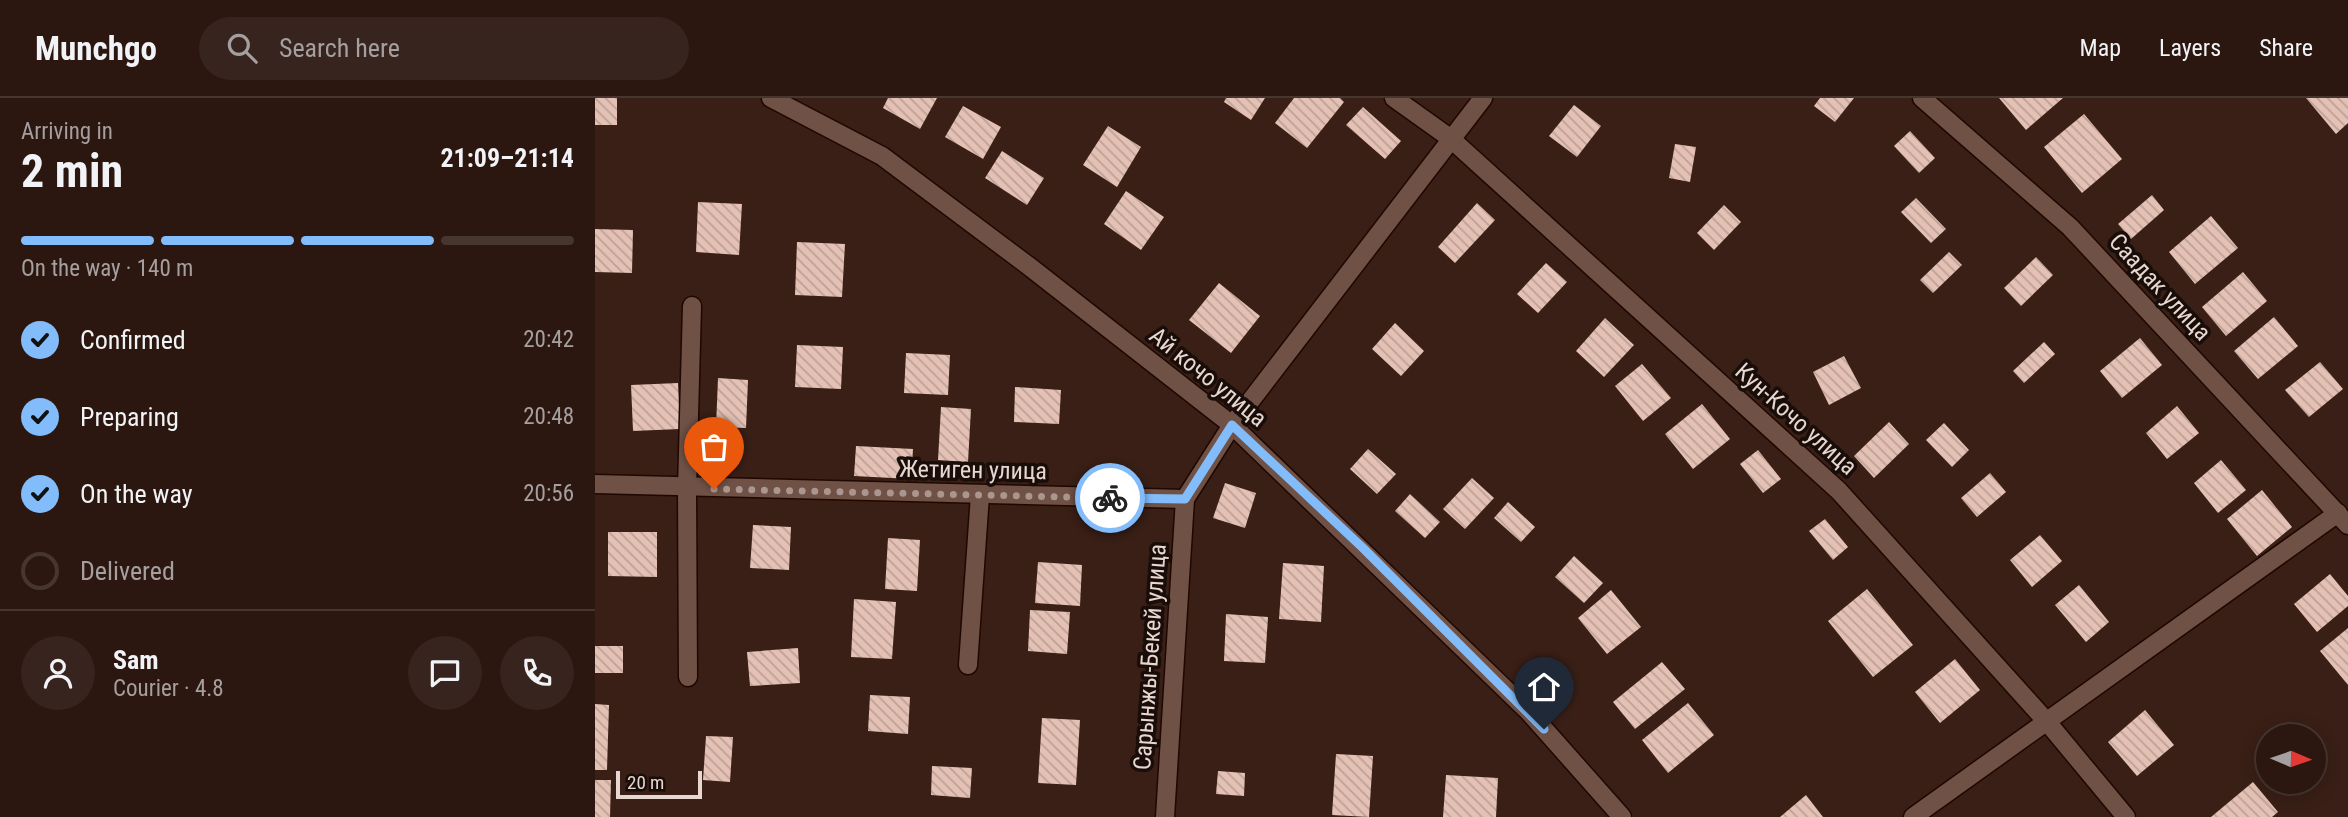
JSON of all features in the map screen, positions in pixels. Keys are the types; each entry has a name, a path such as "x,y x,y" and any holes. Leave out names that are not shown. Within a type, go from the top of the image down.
{"street":[{"name":"Ай кочо улица","path":"771,98 882,156 1030,267 1232,425 1529,712 1622,817"},
{"name":"Кун-Кочо улица","path":"1394,98 1450,138 1839,491 2048,723 2126,817"},
{"path":"1185,499 1232,425 1483,98"},
{"name":"Саадак улица","path":"1922,98 2070,227 2343,519"},
{"path":"688,677 687,489 692,306"},
{"name":"Жетиген улица","path":"595,484 687,489 1185,499"},
{"path":"968,665 980,495"},
{"name":"Сарынжы-Бекей улица","path":"1165,817 1185,499"},
{"path":"1913,817 2343,519"}],"building":[{"path":"595,98 617,98 617,125 595,125"},
{"path":"888,98 937,98 920,129 883,108"},
{"path":"1226,98 1265,98 1251,120 1224,102"},
{"path":"1294,98 1340,98 1344,102 1307,148 1275,123"},
{"path":"1820,98 1854,98 1835,122 1814,106"},
{"path":"1999,98 2063,98 2026,130"},
{"path":"2306,98 2348,98 2348,123 2336,134"},
{"path":"1574,105 1601,126 1577,157 1549,136"},
{"path":"963,106 1001,127 983,159 945,137"},
{"path":"1363,107 1401,141 1385,159 1346,125"},
{"path":"2084,114 2122,159 2082,193 2044,147"},
{"path":"1108,126 1141,147 1117,187 1083,165"},
{"path":"1910,131 1935,158 1919,173 1894,146"},
{"path":"1675,144 1696,147 1690,182 1669,178"},
{"path":"1002,151 1044,178 1027,205 985,178"},
{"path":"1126,191 1164,217 1141,250 1104,224"},
{"path":"2152,195 2164,210 2131,239 2118,224"},
{"path":"1916,198 1946,229 1931,243 1901,212"},
{"path":"698,202 742,204 739,255 696,252"},
{"path":"1477,203 1495,220 1455,263 1438,247"},
{"path":"1724,205 1741,222 1714,250 1697,233"},
{"path":"2211,216 2238,248 2195,284 2169,252"},
{"path":"595,229 633,230 632,273 595,272"},
{"path":"797,242 845,244 842,297 795,295"},
{"path":"1949,252 1962,265 1933,293 1920,280"},
{"path":"2036,257 2053,275 2021,306 2004,288"},
{"path":"1546,263 1567,282 1538,313 1517,294"},
{"path":"2243,272 2267,301 2226,336 2202,307"},
{"path":"1219,283 1260,316 1231,353 1189,320"},
{"path":"2274,317 2298,346 2258,379 2234,351"},
{"path":"1605,318 1634,345 1604,377 1576,351"},
{"path":"1395,323 1424,351 1401,376 1372,349"},
{"path":"2140,338 2162,365 2122,398 2100,371"},
{"path":"2044,342 2055,354 2024,383 2013,371"},
{"path":"797,345 843,347 841,389 795,387"},
{"path":"906,353 950,355 948,395 904,393"},
{"path":"1844,356 1861,388 1829,405 1813,372"},
{"path":"2320,362 2343,389 2309,417 2285,390"},
{"path":"1642,364 1671,398 1643,421 1615,386"},
{"path":"718,378 748,380 746,428 716,427"},
{"path":"678,383 680,429 633,431 631,385"},
{"path":"1015,387 1061,390 1059,424 1014,422"},
{"path":"1702,404 1730,439 1693,469 1665,434"},
{"path":"2177,406 2199,433 2167,459 2146,433"},
{"path":"941,407 971,409 968,462 938,460"},
{"path":"1889,422 1909,444 1874,478 1854,456"},
{"path":"1944,423 1969,450 1952,467 1926,440"},
{"path":"856,446 913,449 911,479 854,476"},
{"path":"1368,449 1396,474 1377,494 1350,469"},
{"path":"1758,450 1781,479 1763,493 1740,464"},
{"path":"2221,460 2246,490 2218,513 2194,483"},
{"path":"1990,473 2006,492 1977,517 1961,498"},
{"path":"1472,478 1494,498 1465,529 1443,509"},
{"path":"1225,483 1256,493 1245,528 1213,518"},
{"path":"2262,490 2292,527 2257,556 2227,519"},
{"path":"1410,494 1440,522 1425,538 1395,511"},
{"path":"1508,502 1535,527 1521,542 1494,518"},
{"path":"1825,519 1848,547 1833,560 1809,531"},
{"path":"753,525 791,527 789,570 750,568"},
{"path":"608,532 657,532 657,577 608,576"},
{"path":"2040,535 2062,561 2032,587 2010,560"},
{"path":"888,538 920,540 917,591 885,589"},
{"path":"1574,556 1603,583 1584,603 1555,577"},
{"path":"1038,562 1082,565 1080,606 1035,603"},
{"path":"1283,563 1324,566 1321,622 1279,619"},
{"path":"2330,574 2348,596 2348,606 2317,632 2294,604"},
{"path":"2079,585 2109,622 2086,642 2055,605"},
{"path":"1867,589 1913,645 1873,677 1828,621"},
{"path":"1611,590 1641,627 1607,654 1578,618"},
{"path":"854,599 896,602 892,659 851,657"},
{"path":"1030,610 1070,612 1067,654 1028,651"},
{"path":"1226,614 1268,617 1265,663 1224,661"},
{"path":"2348,628 2348,685 2320,651"},
{"path":"595,646 623,646 623,673 595,673"},
{"path":"798,648 800,683 750,686 747,652"},
{"path":"1955,659 1980,690 1940,723 1915,692"},
{"path":"1662,662 1685,689 1635,729 1613,702"},
{"path":"870,695 910,697 908,734 868,731"},
{"path":"1688,703 1714,735 1668,773 1642,740"},
{"path":"595,704 609,705 607,770 595,770"},
{"path":"2145,710 2174,745 2137,776 2108,742"},
{"path":"1042,718 1080,720 1076,785 1038,783"},
{"path":"706,736 733,737 730,782 703,780"},
{"path":"1336,754 1373,756 1369,817 1332,815"},
{"path":"932,766 972,768 970,798 931,795"},
{"path":"1218,771 1245,773 1244,796 1216,794"},
{"path":"1446,775 1498,778 1496,817 1443,817"},
{"path":"595,780 611,780 610,817 595,817"},
{"path":"2253,782 2256,794 2263,794 2278,812 2272,817 2211,817"},
{"path":"1806,795 1823,817 1780,817"}],"way so far":[{"path":"714,489 1110,498"}],"route":[{"path":"1110,498 1185,499 1232,425 1363,548 1544,729"}]}
